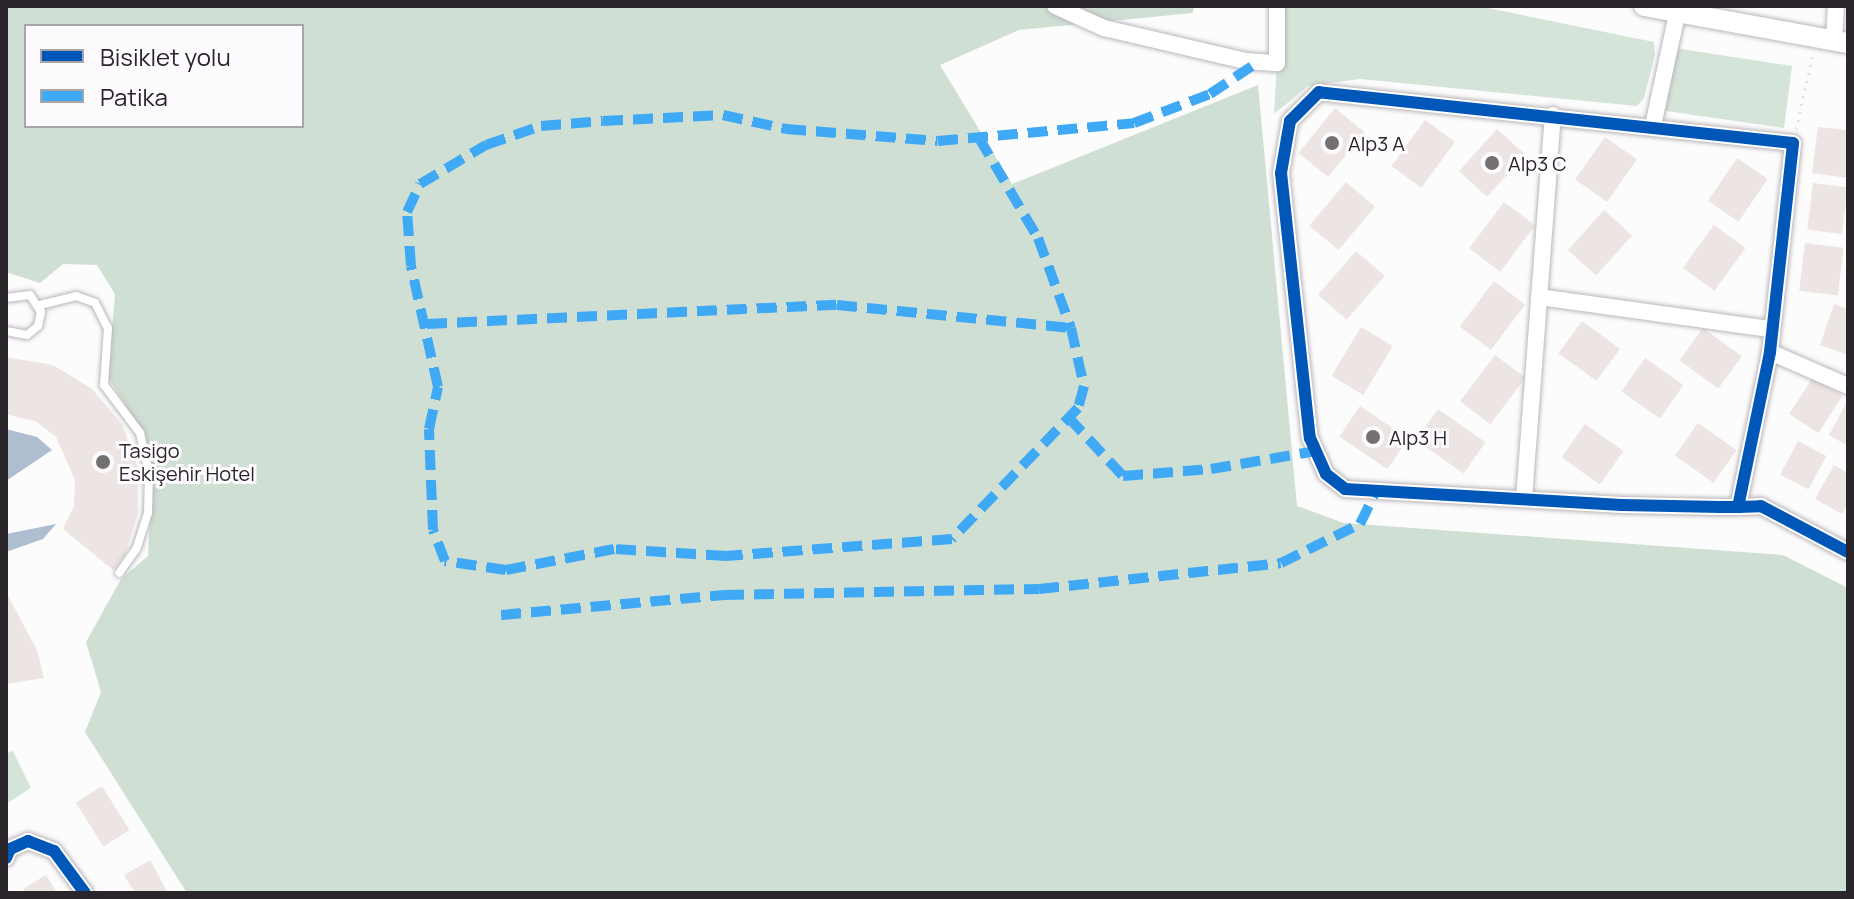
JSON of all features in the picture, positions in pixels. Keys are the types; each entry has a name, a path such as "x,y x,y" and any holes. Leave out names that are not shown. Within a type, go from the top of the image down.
{"street":[{"path":"1055,6 1104,28 1246,61 1277,63 1277,6"},
{"path":"1644,6 1833,42 1836,6"},
{"path":"1653,126 1677,14"},
{"path":"1738,507 1770,352 1793,143 1319,92 1290,121 1281,173 1310,438 1326,474 1345,489 1524,499 1738,507 1761,506 1848,552"},
{"path":"1524,499 1553,115"},
{"path":"1539,297 1771,329"},
{"path":"1770,352 1848,386"},
{"path":"6,858 10,849 28,841 54,851 85,893"}],"lane":[{"path":"6,298 23,293 40,305 76,296 95,303 108,328 104,385 140,433 149,473 148,513 136,549 119,573"},
{"path":"6,331 20,336 33,331 41,320 40,305"}],"path":[{"path":"1793,143 1833,42"},
{"path":"1277,63 1281,96 1290,105"}],"shaded area":[{"path":"1280,6 1478,6 1654,42 1655,55 1644,98 1637,106 1360,79 1308,86 1274,114"},
{"path":"1675,48 1792,66 1784,128 1666,111 1662,105"},
{"path":"13,751 31,788 6,804 6,753"}],"green space":[{"path":"6,6 1194,6 1193,13 1019,30 940,65 1012,184 1258,85 1297,506 1344,523 1783,555 1848,588 1848,893 187,893 85,732 101,692 86,642 121,579 148,556 152,474 141,430 108,377 115,294 97,265 63,264 40,283 6,272"}],"water":[{"path":"6,429 37,437 52,450 6,481"},
{"path":"56,524 43,539 6,552 6,534"}],"building":[{"name":"Alp3 A","path":"1335,108 1365,132 1328,177 1298,153"},
{"path":"1425,120 1455,142 1421,188 1391,166"},
{"path":"1818,127 1848,130 1848,178 1812,173"},
{"name":"Alp3 C","path":"1497,129 1525,154 1487,197 1459,171"},
{"path":"1605,137 1637,159 1607,202 1575,180"},
{"path":"1737,158 1768,179 1739,222 1708,201"},
{"path":"1346,182 1375,206 1338,250 1309,226"},
{"path":"1813,183 1848,187 1842,234 1807,230"},
{"path":"1504,202 1535,225 1500,272 1469,248"},
{"path":"1604,210 1632,235 1596,276 1568,250"},
{"path":"1714,225 1746,248 1714,291 1683,268"},
{"path":"1805,243 1844,248 1838,295 1799,291"},
{"path":"1356,251 1385,276 1347,320 1318,295"},
{"path":"1494,281 1525,304 1491,350 1460,327"},
{"path":"1834,304 1848,309 1848,355 1820,345"},
{"path":"1582,321 1620,349 1597,381 1558,353"},
{"path":"1361,327 1393,346 1363,395 1332,376"},
{"path":"1703,328 1742,356 1718,389 1679,360"},
{"path":"1495,355 1525,378 1490,424 1460,401"},
{"name":"Tasigo Eskişehir Hotel","path":"6,357 53,365 92,389 122,424 138,468 138,514 125,555 113,570 63,529 74,506 75,480 56,437 37,422 6,414"},
{"path":"1645,358 1684,385 1660,419 1621,392"},
{"path":"1813,377 1842,396 1818,433 1789,414"},
{"path":"1848,400 1848,446 1829,435"},
{"name":"Alp3 H","path":"1360,406 1408,438 1387,469 1339,437"},
{"path":"1438,409 1486,442 1464,473 1416,440"},
{"path":"1698,423 1737,450 1714,483 1675,456"},
{"path":"1585,424 1624,451 1600,485 1561,458"},
{"path":"1798,441 1826,456 1808,490 1780,475"},
{"path":"1834,465 1848,473 1848,503 1842,514 1815,499"},
{"path":"6,592 37,650 44,678 6,684"},
{"path":"102,786 130,830 103,847 76,802"},
{"path":"150,860 168,893 135,893 124,875"},
{"path":"46,875 57,893 25,893 23,889"}],"marked path":[{"path":"979,138 1038,238 1071,328 1084,386 1078,408 952,539 726,556 614,549 506,570 445,561 433,530 429,429 438,387 411,266 407,212 420,184 486,145 541,126 723,115 786,129 938,141 1134,123 1210,94 1258,62"},
{"path":"427,324 837,305 1071,328"},
{"path":"1068,417 1123,476 1211,469 1316,451"},
{"path":"501,615 724,595 1039,589 1281,563 1360,524 1376,491"}],"cycle path":[{"path":"1738,507 1770,352 1793,143 1319,92 1290,121 1281,173 1310,438 1326,474 1345,489 1622,505 1720,507 1738,507 1761,506 1848,552"},
{"path":"6,858 10,849 28,841 54,851 85,893"}],"place":[{"name":"Alp3 A","path":"1332,143"},
{"name":"Alp3 C","path":"1492,163"},
{"name":"Alp3 H","path":"1373,437"},
{"name":"Tasigo Eskişehir Hotel","path":"103,462"}]}
